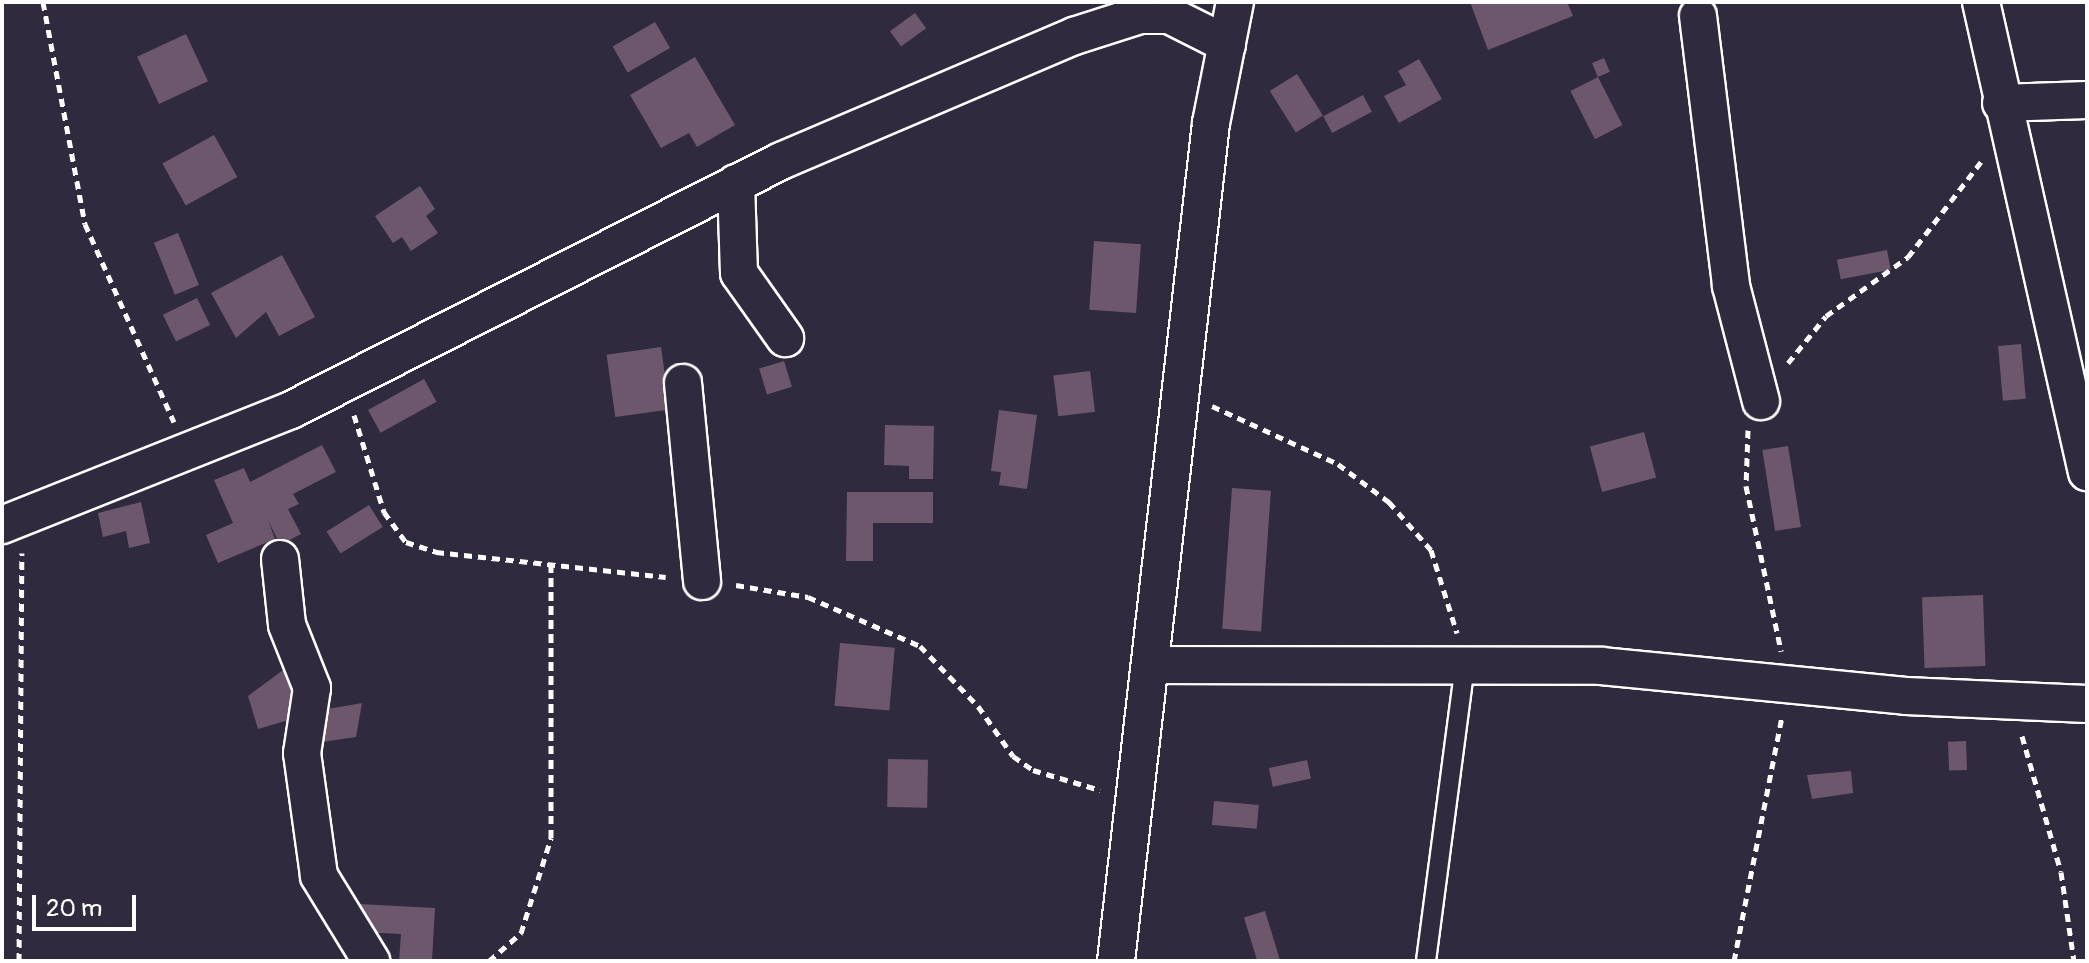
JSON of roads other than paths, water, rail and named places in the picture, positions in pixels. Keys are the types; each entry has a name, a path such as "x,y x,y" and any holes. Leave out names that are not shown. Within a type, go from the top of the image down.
{"street":[{"path":"1116,961 1180,395 1235,2"},
{"path":"1981,2 2005,117 2082,416 2087,472"},
{"path":"11,520 304,404 736,183 1140,15 1169,15 1227,44"},
{"path":"1698,16 1731,286 1761,401"},
{"path":"2005,117 2087,100"},
{"path":"736,183 739,273 785,338"},
{"path":"683,383 702,581"},
{"path":"280,559 287,625 312,688 302,753 319,876 371,961"},
{"path":"1150,665 1601,666 1787,684 2087,704"}],"lane":[{"path":"1426,961 1465,665"}]}
